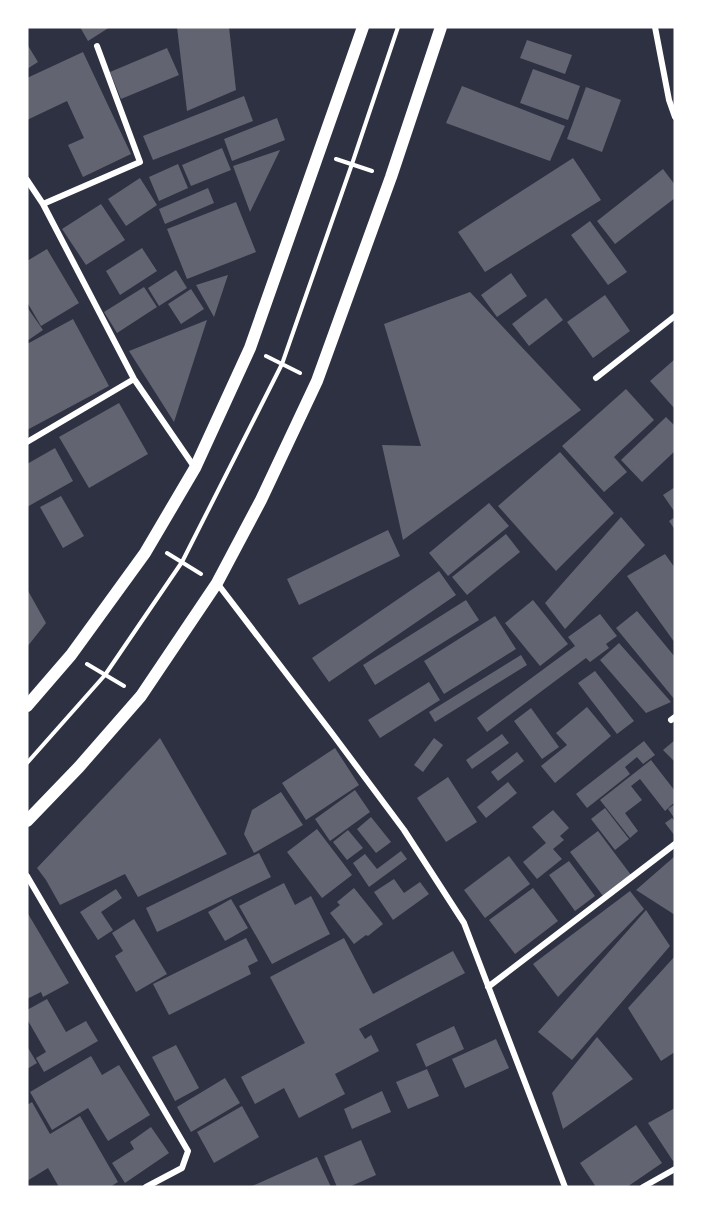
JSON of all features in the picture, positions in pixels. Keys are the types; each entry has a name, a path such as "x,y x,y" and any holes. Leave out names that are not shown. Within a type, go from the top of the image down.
{"main road":[{"path":"27,705 70,655 145,553 195,468 250,348 363,27"},
{"path":"27,821 79,767 141,696 217,583 261,500 316,381 391,177 441,27"}],"street":[{"path":"656,27 669,100 675,117"},
{"path":"43,204 140,162 96,46"},
{"path":"27,180 43,204 134,379 195,468"},
{"path":"596,378 675,316"},
{"path":"27,442 134,379"},
{"path":"217,583 404,830 464,923 566,1187"},
{"path":"488,987 675,844"},
{"path":"27,876 188,1151 182,1168 146,1187"},
{"path":"643,1187 675,1168"}],"path":[{"path":"319,153 391,177"},
{"path":"250,348 316,381"},
{"path":"151,543 217,583"},
{"path":"70,655 141,696"}],"building":[{"path":"80,27 110,27 88,41"},
{"path":"177,27 229,27 236,90 187,111"},
{"path":"527,40 572,55 565,74 520,58"},
{"path":"27,44 38,62 27,69"},
{"path":"167,48 179,75 121,99 110,72"},
{"path":"83,52 131,154 83,177 68,145 84,138 67,101 27,120 27,78"},
{"path":"533,69 580,86 568,120 520,103"},
{"path":"462,86 565,126 550,161 446,123"},
{"path":"586,87 621,100 602,152 567,139"},
{"path":"244,96 253,121 153,160 143,136"},
{"path":"277,118 285,140 232,161 224,139"},
{"path":"222,148 231,170 191,186 182,165"},
{"path":"280,150 250,212 233,166"},
{"path":"573,158 601,200 485,272 458,232"},
{"path":"178,164 188,188 159,201 149,177"},
{"path":"663,169 675,185 675,198 615,244 597,221"},
{"path":"140,178 157,205 126,226 108,199"},
{"path":"208,188 214,203 165,224 159,209"},
{"path":"236,202 256,252 187,279 167,229"},
{"path":"101,204 125,240 86,265 62,229"},
{"path":"590,221 627,272 608,285 571,235"},
{"path":"142,248 157,271 120,295 106,271"},
{"path":"47,249 79,303 41,326 27,302 27,261"},
{"path":"176,270 187,288 159,306 148,288"},
{"path":"511,273 527,296 497,317 481,295"},
{"path":"228,275 214,317 196,285"},
{"path":"144,287 157,307 117,333 104,312"},
{"path":"191,289 204,309 181,324 168,304"},
{"path":"470,292 581,410 403,540 382,445 421,446 384,324"},
{"path":"605,295 630,331 593,358 567,322"},
{"path":"546,298 563,320 529,346 512,324"},
{"path":"27,307 43,330 27,341"},
{"path":"73,319 109,386 27,430 27,344"},
{"path":"207,320 174,422 129,351"},
{"path":"675,359 675,409 650,381"},
{"path":"626,389 654,420 614,457 627,472 604,492 562,446"},
{"path":"119,403 148,454 89,488 59,437"},
{"path":"666,417 675,426 675,451 642,482 621,460"},
{"path":"55,448 73,481 27,507 27,464"},
{"path":"560,452 614,513 556,571 498,506"},
{"path":"675,487 675,510 674,511 663,495"},
{"path":"61,496 84,536 63,548 40,507"},
{"path":"489,503 509,526 448,576 429,553"},
{"path":"621,517 645,545 565,629 545,603"},
{"path":"675,517 675,530 669,521"},
{"path":"388,530 400,556 299,605 287,579"},
{"path":"506,534 520,552 467,595 452,577"},
{"path":"665,554 675,568 675,643 627,576"},
{"path":"439,571 456,595 329,682 312,658"},
{"path":"27,589 46,623 27,647"},
{"path":"466,600 479,620 375,685 363,665"},
{"path":"533,600 568,644 540,666 505,623"},
{"path":"637,611 675,657 675,700 616,628"},
{"path":"600,614 617,636 606,644 609,648 590,662 586,658 487,732 477,718 575,646 568,637"},
{"path":"495,616 516,649 444,694 424,661"},
{"path":"619,643 671,702 646,713 600,660"},
{"path":"521,655 527,665 435,722 429,712"},
{"path":"595,671 634,721 617,734 578,683"},
{"path":"429,682 440,700 380,738 368,720"},
{"path":"587,707 611,736 555,783 541,766 567,745 556,733"},
{"path":"531,708 559,747 542,759 514,721"},
{"path":"502,734 509,743 472,769 466,760"},
{"path":"160,738 227,854 138,897 125,874 60,905 37,868"},
{"path":"434,738 443,745 423,772 414,765"},
{"path":"675,740 675,762 663,750"},
{"path":"644,741 655,755 643,764 637,757 625,767 630,774 587,808 576,794"},
{"path":"335,748 359,785 306,820 282,783"},
{"path":"517,752 524,761 498,781 491,772"},
{"path":"651,760 675,791 675,802 665,811 640,779 631,786 642,800 625,813 638,831 630,838 600,800"},
{"path":"448,777 477,822 446,842 417,798"},
{"path":"508,782 517,793 486,818 477,807"},
{"path":"355,790 370,812 330,841 315,819"},
{"path":"281,792 303,825 254,853 244,834 252,810"},
{"path":"675,804 675,819 668,809"},
{"path":"605,808 629,839 615,850 591,819"},
{"path":"553,810 569,828 560,836 564,840 553,849 562,859 537,879 523,862 546,843 532,827"},
{"path":"371,817 391,842 376,853 357,829"},
{"path":"672,818 675,821 675,836 665,823"},
{"path":"317,829 352,875 322,898 287,852"},
{"path":"348,830 363,848 347,860 333,842"},
{"path":"598,831 631,875 603,896 570,852"},
{"path":"401,851 407,859 369,887 353,863 365,854 377,869"},
{"path":"259,853 271,877 157,932 146,908"},
{"path":"509,856 530,884 485,918 464,890"},
{"path":"675,856 675,915 636,890"},
{"path":"569,861 595,896 575,911 549,875"},
{"path":"394,879 404,893 420,882 429,894 393,920 374,892"},
{"path":"284,883 295,905 311,896 330,934 272,964 239,906"},
{"path":"354,888 383,924 354,944 330,913 340,905 337,902"},
{"path":"533,888 558,921 515,954 489,920"},
{"path":"116,889 122,898 101,912 113,930 98,940 80,912"},
{"path":"630,891 644,909 558,997 533,964"},
{"path":"231,899 248,928 225,941 208,912"},
{"path":"646,910 670,946 572,1060 538,1032"},
{"path":"27,912 69,983 43,997 41,992 27,999"},
{"path":"134,919 167,974 136,992 115,956 123,951 112,933"},
{"path":"246,938 258,961 248,966 251,974 169,1015 153,984"},
{"path":"344,938 373,994 453,951 465,973 359,1029 365,1039 371,1035 379,1051 335,1074 345,1094 299,1118 284,1088 255,1104 241,1077 305,1043 270,977"},
{"path":"675,956 675,1052 661,1061 628,1008"},
{"path":"47,999 66,1032 86,1021 98,1041 44,1072 36,1058 46,1052 27,1019 27,1010"},
{"path":"454,1026 464,1049 426,1067 416,1044"},
{"path":"597,1037 633,1079 563,1129 552,1093"},
{"path":"496,1039 509,1068 465,1088 452,1059"},
{"path":"176,1045 199,1088 175,1101 152,1057"},
{"path":"27,1046 37,1063 27,1069"},
{"path":"91,1056 102,1075 119,1065 150,1115 108,1141 88,1108 52,1130 30,1092"},
{"path":"427,1069 439,1096 408,1109 396,1082"},
{"path":"225,1078 240,1103 191,1132 177,1107"},
{"path":"382,1091 391,1112 352,1129 344,1109"},
{"path":"32,1102 50,1134 80,1116 118,1182 110,1187 59,1187 48,1168 27,1181 27,1105"},
{"path":"242,1106 259,1137 214,1163 197,1132"},
{"path":"675,1108 675,1160 673,1161 648,1123"},
{"path":"636,1125 662,1163 627,1187 596,1187 580,1163"},
{"path":"151,1127 169,1153 125,1183 112,1163 134,1149 130,1142"},
{"path":"361,1140 376,1175 349,1187 337,1187 324,1156"},
{"path":"317,1157 331,1187 250,1187"}]}
